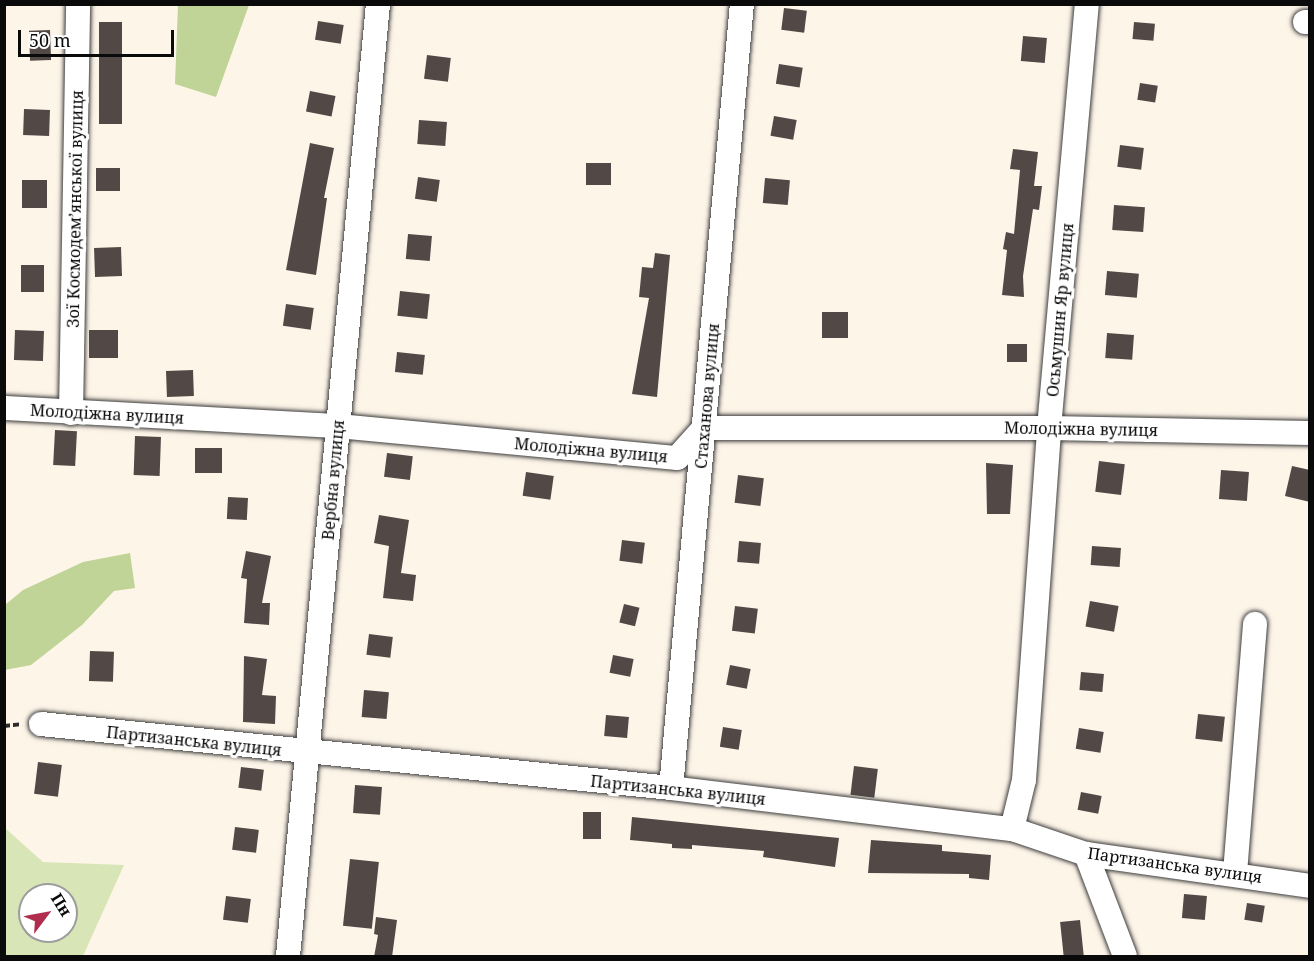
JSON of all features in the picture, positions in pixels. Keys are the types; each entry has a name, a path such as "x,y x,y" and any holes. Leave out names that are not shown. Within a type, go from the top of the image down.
{"street":[{"name":"Зої Космодем’янської вулиця","path":"71,413 78,4"},
{"name":"Вербна вулиця","path":"288,957 378,4"},
{"name":"Стаханова вулиця","path":"671,788 742,4"},
{"name":"Осьмушин Яр вулиця","path":"1012,829 1024,780 1049,428 1087,4"},
{"name":"Молодіжна вулиця","path":"4,408 338,426 677,459 704,428 1049,428 1310,433"},
{"path":"1235,873 1255,624"},
{"name":"Партизанська вулиця","path":"40,724 307,753 671,788 1012,829 1086,854 1235,873 1310,886"},
{"path":"1086,854 1125,957"}],"green space":[{"path":"178,5 249,5 216,97 175,84"},
{"path":"130,553 135,588 114,591 82,625 31,665 5,670 5,605 23,590 83,562"},
{"path":"5,828 43,862 124,865 83,956 5,956"}],"building":[{"path":"784,8 807,11 804,33 781,30"},
{"path":"318,21 344,25 341,44 315,40"},
{"path":"99,22 122,22 122,124 99,124"},
{"path":"1134,22 1155,24 1153,41 1133,39"},
{"path":"50,30 51,60 30,61 29,31"},
{"path":"1023,36 1047,38 1045,63 1021,61"},
{"path":"427,55 451,58 448,82 424,79"},
{"path":"779,64 803,68 800,88 776,84"},
{"path":"1140,83 1158,86 1155,103 1137,100"},
{"path":"310,91 336,96 332,117 306,112"},
{"path":"24,109 50,110 49,136 23,135"},
{"path":"774,116 797,120 793,140 771,136"},
{"path":"419,120 447,122 445,146 417,144"},
{"path":"310,143 334,148 324,198 327,198 316,275 286,270"},
{"path":"1120,145 1144,148 1141,170 1117,167"},
{"path":"1013,149 1038,152 1034,186 1042,186 1039,210 1033,209 1023,276 1024,297 1002,295 1007,250 1003,249 1006,232 1014,234 1020,170 1010,169"},
{"path":"586,163 611,163 611,185 586,185"},
{"path":"96,168 120,168 120,191 96,191"},
{"path":"418,177 440,180 437,202 415,199"},
{"path":"765,178 790,180 788,205 763,203"},
{"path":"22,180 47,180 47,208 22,208"},
{"path":"1114,205 1145,207 1143,232 1112,230"},
{"path":"408,234 432,236 430,261 406,259"},
{"path":"121,247 122,276 95,277 94,248"},
{"path":"655,253 670,255 657,397 632,394 649,298 639,297 642,267 653,268"},
{"path":"21,265 44,265 44,292 21,292"},
{"path":"1107,271 1139,274 1137,298 1105,295"},
{"path":"400,291 430,294 427,319 397,316"},
{"path":"286,304 314,308 311,330 283,326"},
{"path":"822,312 848,312 848,338 822,338"},
{"path":"15,330 44,331 43,361 14,360"},
{"path":"89,330 118,330 118,358 89,358"},
{"path":"1107,333 1134,335 1132,360 1105,358"},
{"path":"1007,344 1027,344 1027,362 1007,362"},
{"path":"397,352 425,355 423,375 395,372"},
{"path":"193,370 194,396 167,397 166,371"},
{"path":"55,430 77,431 75,466 53,465"},
{"path":"135,436 161,437 160,476 134,475"},
{"path":"195,448 222,448 222,473 195,473"},
{"path":"387,453 413,456 410,480 384,477"},
{"path":"1099,461 1125,464 1121,495 1095,492"},
{"path":"986,463 1013,465 1010,514 987,514"},
{"path":"1292,466 1310,470 1310,502 1285,496"},
{"path":"1221,470 1249,472 1247,501 1219,499"},
{"path":"526,472 554,476 550,500 523,496"},
{"path":"738,475 764,478 760,506 735,503"},
{"path":"228,497 248,498 247,520 227,519"},
{"path":"379,515 409,520 401,573 416,575 413,601 383,598 389,546 374,543"},
{"path":"622,540 645,543 642,564 619,561"},
{"path":"739,541 761,543 759,564 737,562"},
{"path":"1092,546 1121,548 1120,567 1091,565"},
{"path":"246,551 271,556 262,603 270,603 269,625 244,623 247,579 241,578"},
{"path":"1090,601 1119,606 1114,632 1085,627"},
{"path":"624,604 640,608 635,626 619,622"},
{"path":"735,606 758,609 755,634 732,631"},
{"path":"369,634 393,637 390,658 366,655"},
{"path":"90,651 114,652 113,682 89,681"},
{"path":"613,655 634,659 630,677 610,673"},
{"path":"244,656 267,659 262,695 276,696 275,724 243,722"},
{"path":"730,665 751,669 747,689 726,685"},
{"path":"1081,672 1104,674 1102,692 1079,690"},
{"path":"364,690 389,692 387,719 362,717"},
{"path":"1198,714 1225,717 1222,742 1195,739"},
{"path":"606,715 629,717 627,738 604,736"},
{"path":"723,727 742,730 739,750 720,747"},
{"path":"1079,728 1104,732 1100,753 1076,749"},
{"path":"38,762 62,765 58,797 34,794"},
{"path":"854,766 878,769 874,798 850,795"},
{"path":"241,767 264,770 261,791 238,788"},
{"path":"355,785 382,787 380,815 353,813"},
{"path":"1081,792 1102,796 1098,814 1078,810"},
{"path":"583,812 601,812 601,839 583,839"},
{"path":"632,817 839,838 835,867 763,857 764,851 692,845 692,849 672,848 672,844 630,840"},
{"path":"235,827 259,830 256,853 232,850"},
{"path":"871,840 942,845 942,851 991,855 989,880 969,878 969,874 868,873"},
{"path":"350,859 379,862 372,929 343,926"},
{"path":"1184,894 1207,896 1205,920 1182,918"},
{"path":"226,896 251,899 248,923 223,920"},
{"path":"1247,903 1265,906 1262,923 1244,920"},
{"path":"376,917 397,920 392,957 374,957 378,935 374,934"},
{"path":"1080,920 1084,956 1064,956 1060,922"}]}
